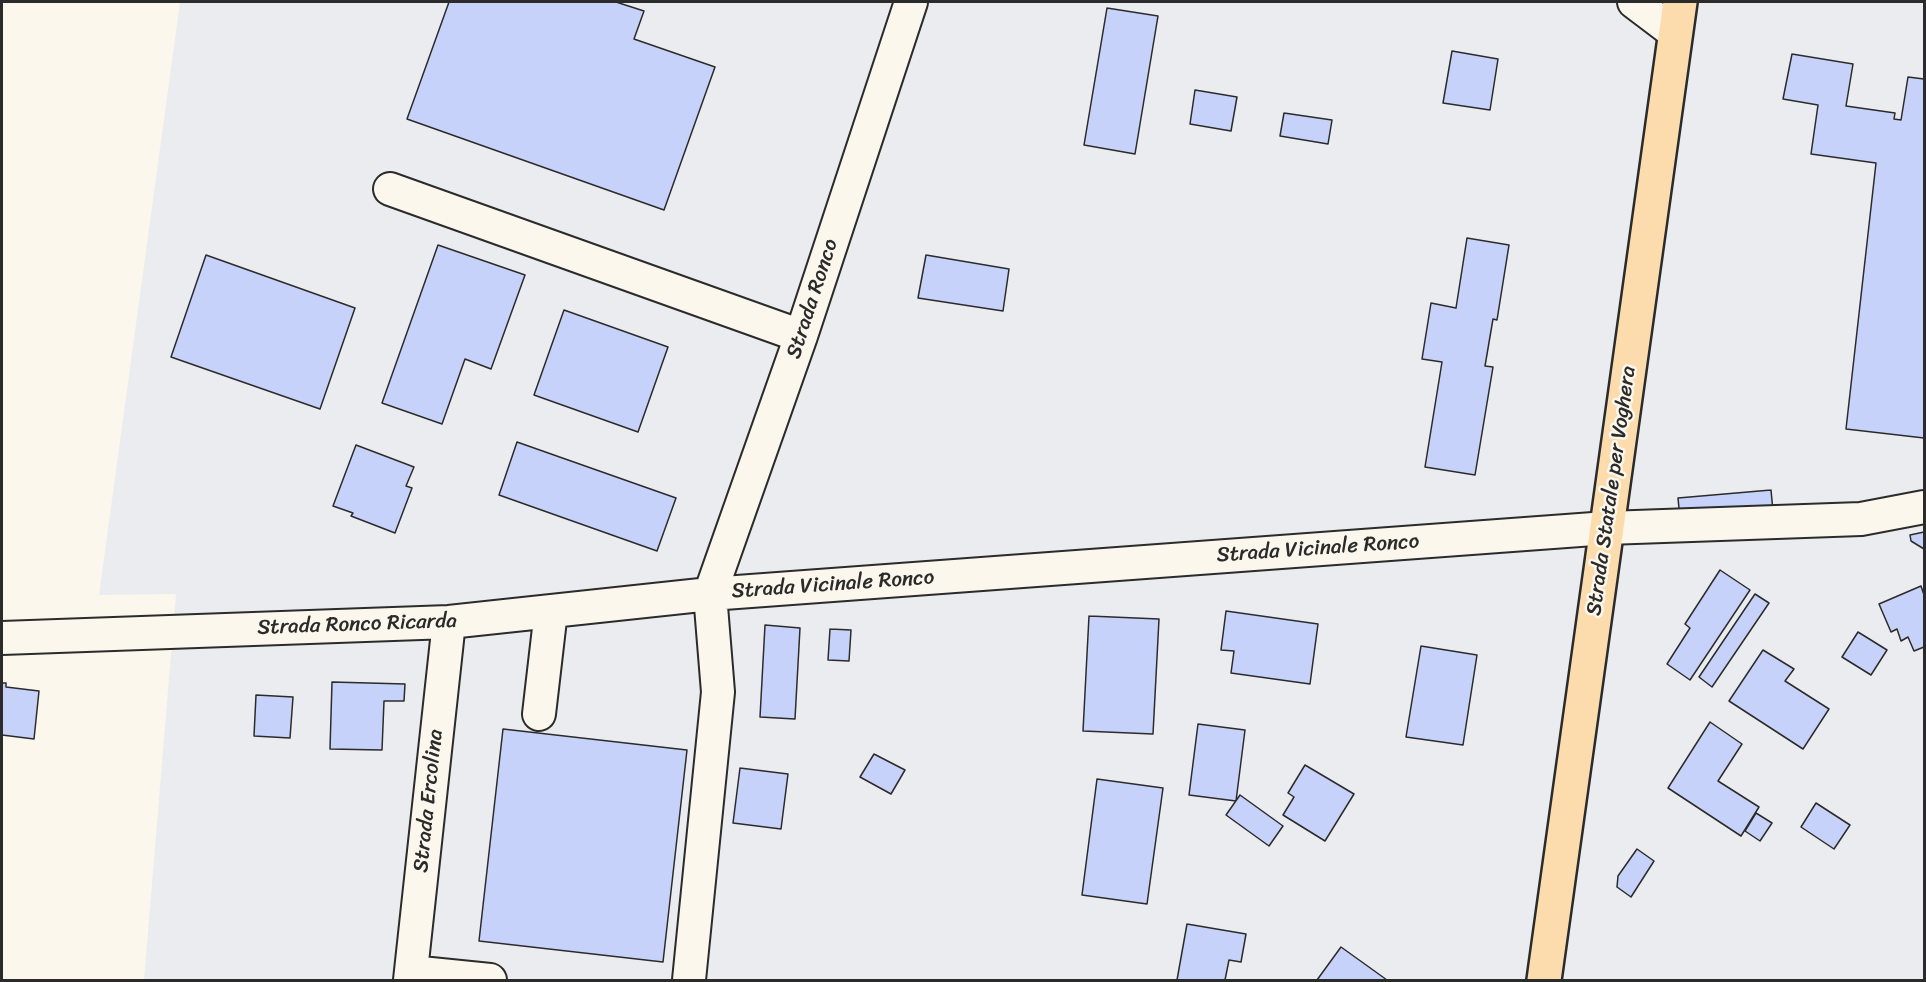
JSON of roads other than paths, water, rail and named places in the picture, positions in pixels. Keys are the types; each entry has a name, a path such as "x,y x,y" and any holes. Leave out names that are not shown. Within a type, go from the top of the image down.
{"main road":[{"name":"Strada Statale per Voghera","path":"1544,981 1680,2"}],"street":[{"name":"Strada Ronco","path":"710,594 801,336 911,2"},
{"path":"1634,2 1675,33"},
{"path":"390,189 801,336"},
{"name":"Strada Vicinale Ronco","path":"710,594 1607,528 1861,519 1924,507"},
{"path":"689,981 718,692 710,594"},
{"name":"Strada Ronco Ricarda","path":"2,638 449,622 710,594"},
{"path":"539,714 551,611"},
{"name":"Strada Ercolina","path":"410,976 449,622"},
{"path":"410,976 490,981"}]}
